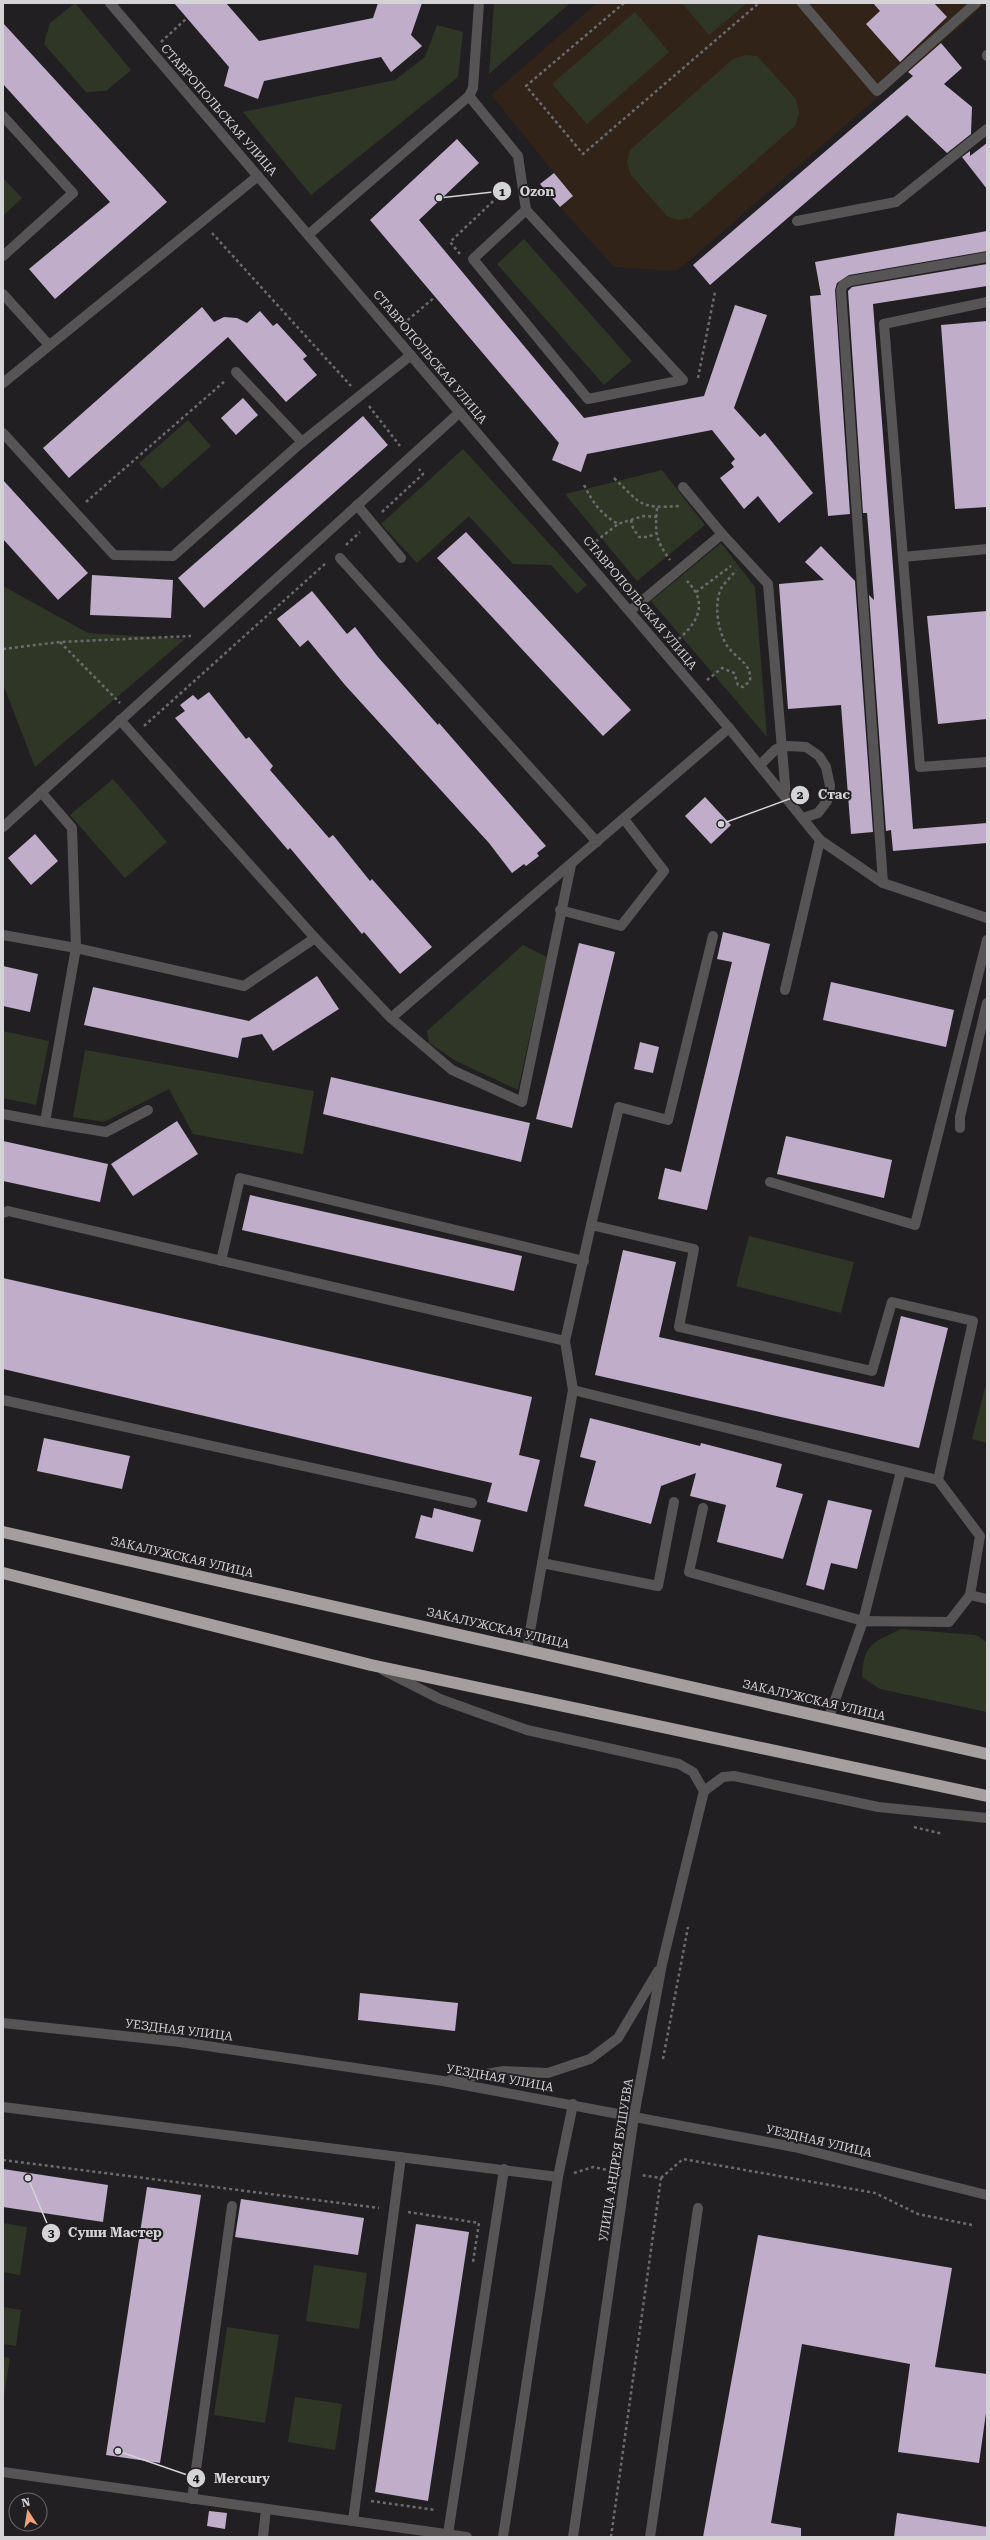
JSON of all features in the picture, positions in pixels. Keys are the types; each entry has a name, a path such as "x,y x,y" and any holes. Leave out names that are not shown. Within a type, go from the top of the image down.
{"highway":[{"name":"ЗАКАЛУЖСКАЯ УЛИЦА","path":"3,1532 527,1648 987,1754"},
{"path":"3,1573 371,1665 987,1796"}],"street":[{"name":"СТАВРОПОЛЬСКАЯ УЛИЦА","path":"110,3 630,611 786,796 820,840"},
{"path":"308,235 469,96 474,88 479,3"},
{"path":"802,3 877,91 976,3"},
{"path":"469,96 518,156 526,210 683,380 588,399 472,259 526,210"},
{"path":"3,116 73,193 3,256"},
{"path":"797,221 896,202 987,129"},
{"path":"3,383 258,176"},
{"path":"883,883 840,290 843,285 850,281 987,257"},
{"path":"3,294 49,345"},
{"path":"987,302 884,324 920,767 987,762"},
{"path":"3,433 114,555 173,556 302,442 411,355"},
{"path":"236,372 302,442"},
{"path":"3,827 460,412"},
{"path":"683,487 722,534 768,584 786,796"},
{"path":"357,505 400,558"},
{"path":"630,611 722,534"},
{"path":"903,557 987,549"},
{"path":"341,553 597,842"},
{"path":"120,720 315,938 391,1018 452,1070 522,1102 560,910 571,865"},
{"path":"391,1018 729,728"},
{"path":"760,765 776,749 788,746 806,747 819,756 826,767 830,786 827,801 818,813 803,818"},
{"path":"41,792 72,828 76,948 45,1122"},
{"path":"560,910 621,926 664,871 624,819"},
{"path":"785,990 820,840 883,883 987,918"},
{"path":"3,935 76,948 244,986 315,938"},
{"path":"527,1648 573,1390 565,1341 619,1107 668,1120 713,936"},
{"path":"770,1182 915,1225 987,940"},
{"path":"960,1128 965,1094 987,1003"},
{"path":"3,1114 106,1132 148,1110"},
{"path":"221,1261 240,1178 584,1261"},
{"path":"3,1213 8,1211 565,1341"},
{"path":"591,1225 694,1250 680,1327 872,1371 892,1302 973,1321 938,1480"},
{"path":"573,1390 938,1480 980,1536 970,1595 949,1622 863,1621 689,1572 703,1508"},
{"path":"3,1400 472,1503"},
{"path":"829,1717 863,1621 901,1471"},
{"path":"542,1563 658,1586 674,1502"},
{"path":"970,1595 987,1599"},
{"path":"371,1665 440,1699 527,1730 679,1764 693,1772 704,1790 723,1778 734,1776 878,1807 987,1818"},
{"name":"УЛИЦА АНДРЕЯ БУШУЕВА","path":"573,2537 634,2116 662,1964 704,1790"},
{"path":"443,2081 504,2071 548,2073 590,2059 618,2038 662,1964"},
{"name":"УЕЗДНАЯ УЛИЦА","path":"3,2023 180,2042 443,2081 573,2104 794,2147 987,2195"},
{"path":"503,2537 558,2177 573,2104"},
{"path":"3,2107 558,2177"},
{"path":"353,2521 401,2157"},
{"path":"448,2534 504,2169"},
{"path":"192,2499 232,2206"},
{"path":"650,2537 698,2208"},
{"path":"3,2473 467,2537"},
{"path":"263,2537 266,2509"}],"path":[{"path":"624,3 526,86 583,154 759,3"},
{"path":"151,52 187,18"},
{"path":"466,260 450,242 506,191 506,183"},
{"path":"202,222 360,396 423,474 371,522 341,553"},
{"path":"698,380 715,292"},
{"path":"402,324 435,297"},
{"path":"75,511 236,372"},
{"path":"614,478 644,506 657,508 697,504"},
{"path":"584,485 592,501 603,515 618,524"},
{"path":"657,508 656,533 658,543 678,571 696,592 698,607 695,624 674,643"},
{"path":"591,545 618,524 643,516 657,517"},
{"path":"631,520 633,528 639,537 648,537 656,533"},
{"path":"696,592 744,558"},
{"path":"706,681 722,668 734,673 738,685 743,687 750,682 751,673 747,665 727,645 721,631 718,614 718,601 722,588 744,558"},
{"path":"134,735 330,560"},
{"path":"3,650 60,642 194,636"},
{"path":"60,642 120,703"},
{"path":"913,1827 943,1834"},
{"path":"664,2059 690,1920"},
{"path":"610,2537 661,2178 683,2159 875,2193 918,2214 972,2225"},
{"path":"3,2160 394,2210 479,2223 472,2270"},
{"path":"558,2177 593,2168 661,2178"},
{"path":"356,2499 436,2511 437,2504"}],"shaded area":[{"path":"597,3 987,3 677,271 614,267 560,207 573,196 491,95"}],"green space":[{"path":"75,3 131,70 106,91 86,92 44,44 50,23"},
{"path":"494,3 570,3 489,74"},
{"path":"682,3 747,3 709,35"},
{"path":"635,12 669,52 587,124 552,84"},
{"path":"437,25 463,32 458,77 311,195 243,112 395,80 425,57"},
{"path":"745,55 757,56 796,99 799,113 795,126 690,218 678,220 667,216 631,175 627,162 630,150 733,59"},
{"path":"3,178 22,198 3,216"},
{"path":"524,239 632,361 604,385 497,264"},
{"path":"188,420 211,446 162,489 139,463"},
{"path":"463,449 587,585 577,594 551,565 513,564 469,516 417,563 381,524"},
{"path":"662,470 705,525 637,581 565,494"},
{"path":"721,543 755,587 767,737 651,601"},
{"path":"3,586 88,633 185,639 35,767 3,684"},
{"path":"113,779 167,842 125,878 70,815"},
{"path":"523,945 547,957 518,1090 456,1061 429,1043 427,1031"},
{"path":"3,1031 49,1041 36,1105 3,1098"},
{"path":"85,1050 314,1091 303,1154 193,1134 169,1089 104,1122 73,1117"},
{"path":"749,1236 854,1262 841,1313 736,1286"},
{"path":"987,1380 987,1443 972,1439"},
{"path":"901,1629 976,1635 987,1642 987,1712 880,1689 862,1677 865,1657 871,1646 876,1641"},
{"path":"3,2223 27,2227 20,2275 3,2272"},
{"path":"314,2265 367,2273 359,2329 306,2321"},
{"path":"3,2307 21,2310 16,2346 3,2344"},
{"path":"227,2327 279,2335 265,2423 214,2415"},
{"path":"3,2357 10,2358 3,2402"},
{"path":"295,2397 342,2404 335,2450 288,2442"}],"building":[{"path":"174,3 226,3 259,41 373,18 378,3 422,3 411,35 422,46 391,72 381,57 264,81 258,99 224,86 229,67"},
{"path":"873,3 934,3 947,17 900,62 866,24 880,11"},
{"path":"3,23 167,202 55,299 29,269 110,202 3,84"},
{"path":"941,43 962,68 944,84 972,107 971,134 947,153 907,115 710,285 693,265 913,76 908,72"},
{"path":"457,139 479,163 419,220 584,418 704,396 735,305 767,315 734,408 760,437 765,433 813,493 779,523 758,496 744,509 720,478 734,467 731,463 735,459 712,430 587,454 581,472 552,460 559,443 370,220"},
{"path":"987,143 987,189 962,157 970,151 970,156"},
{"path":"554,173 573,196 560,207 540,184"},
{"path":"987,231 987,251 849,275 837,283 835,290 850,514 828,516 810,296 821,295 815,262"},
{"path":"987,264 987,286 873,304 913,829 987,823 987,843 893,851 891,830 886,831 869,595 874,600 867,513 863,513 848,291 852,287"},
{"path":"202,307 214,322 224,317 237,318 247,323 260,311 273,326 277,323 307,356 303,359 317,375 286,402 228,337 69,478 43,448"},
{"path":"987,321 987,507 955,509 941,325"},
{"path":"243,398 258,415 236,435 221,418"},
{"path":"363,416 388,445 204,608 178,578"},
{"path":"3,480 88,573 58,600 3,539"},
{"path":"466,532 631,710 603,736 437,558"},
{"path":"821,546 855,581 873,832 851,834 841,705 788,709 779,584 824,580 805,562"},
{"path":"92,575 173,580 171,618 90,615"},
{"path":"312,591 347,634 355,627 378,657 438,725 439,723 546,846 537,853 539,856 526,866 524,864 512,873 489,843 345,685 308,640 300,647 277,619"},
{"path":"987,611 987,719 938,724 927,616"},
{"path":"209,692 246,739 249,737 273,766 270,770 329,838 333,835 370,881 372,879 432,947 400,974 364,932 362,934 290,848 288,850 175,718 185,711 180,705 193,695 198,700"},
{"path":"705,797 731,825 711,844 685,816"},
{"path":"35,834 58,861 31,885 8,858"},
{"path":"723,932 770,944 707,1210 658,1199 665,1168 681,1172 732,962 717,959"},
{"path":"579,943 615,952 572,1128 536,1119"},
{"path":"3,966 38,974 30,1012 3,1006"},
{"path":"317,976 339,1009 273,1051 262,1034 242,1038 238,1058 84,1025 93,987 249,1021"},
{"path":"831,982 954,1010 946,1047 823,1020"},
{"path":"640,1042 659,1047 653,1073 634,1069"},
{"path":"331,1077 530,1123 521,1162 323,1114"},
{"path":"177,1121 198,1154 133,1196 111,1164"},
{"path":"786,1136 892,1160 884,1198 777,1174"},
{"path":"3,1141 108,1164 100,1202 3,1181"},
{"path":"250,1195 522,1256 514,1291 242,1230"},
{"path":"623,1250 676,1262 659,1337 884,1387 901,1316 948,1328 919,1448 595,1375"},
{"path":"3,1278 532,1397 519,1455 540,1460 527,1512 487,1502 492,1483 3,1369"},
{"path":"590,1418 700,1446 701,1443 782,1464 776,1487 803,1494 783,1559 717,1542 726,1505 690,1496 696,1473 661,1486 651,1524 584,1506 596,1461 580,1457"},
{"path":"44,1438 130,1456 122,1489 37,1471"},
{"path":"828,1500 872,1510 857,1569 831,1563 824,1590 806,1585"},
{"path":"434,1508 481,1520 473,1552 415,1538 421,1515 432,1518"},
{"path":"360,1993 458,2003 455,2031 358,2020"},
{"path":"3,2169 108,2185 103,2222 3,2207"},
{"path":"147,2187 201,2195 160,2463 106,2455"},
{"path":"241,2199 364,2218 358,2255 235,2237"},
{"path":"416,2224 469,2232 428,2501 375,2492"},
{"path":"758,2235 952,2268 935,2367 987,2374 987,2406 979,2463 898,2452 910,2364 802,2344 771,2523 801,2528 801,2537 703,2537"},
{"path":"209,2511 227,2513 225,2529 207,2526"},
{"path":"897,2513 987,2527 987,2537 894,2537"}],"place":[{"name":"Ozon","path":"439,198"},
{"name":"Стас","path":"721,824"},
{"name":"Суши Мастер","path":"28,2178"},
{"name":"Mercury","path":"118,2451"}]}
